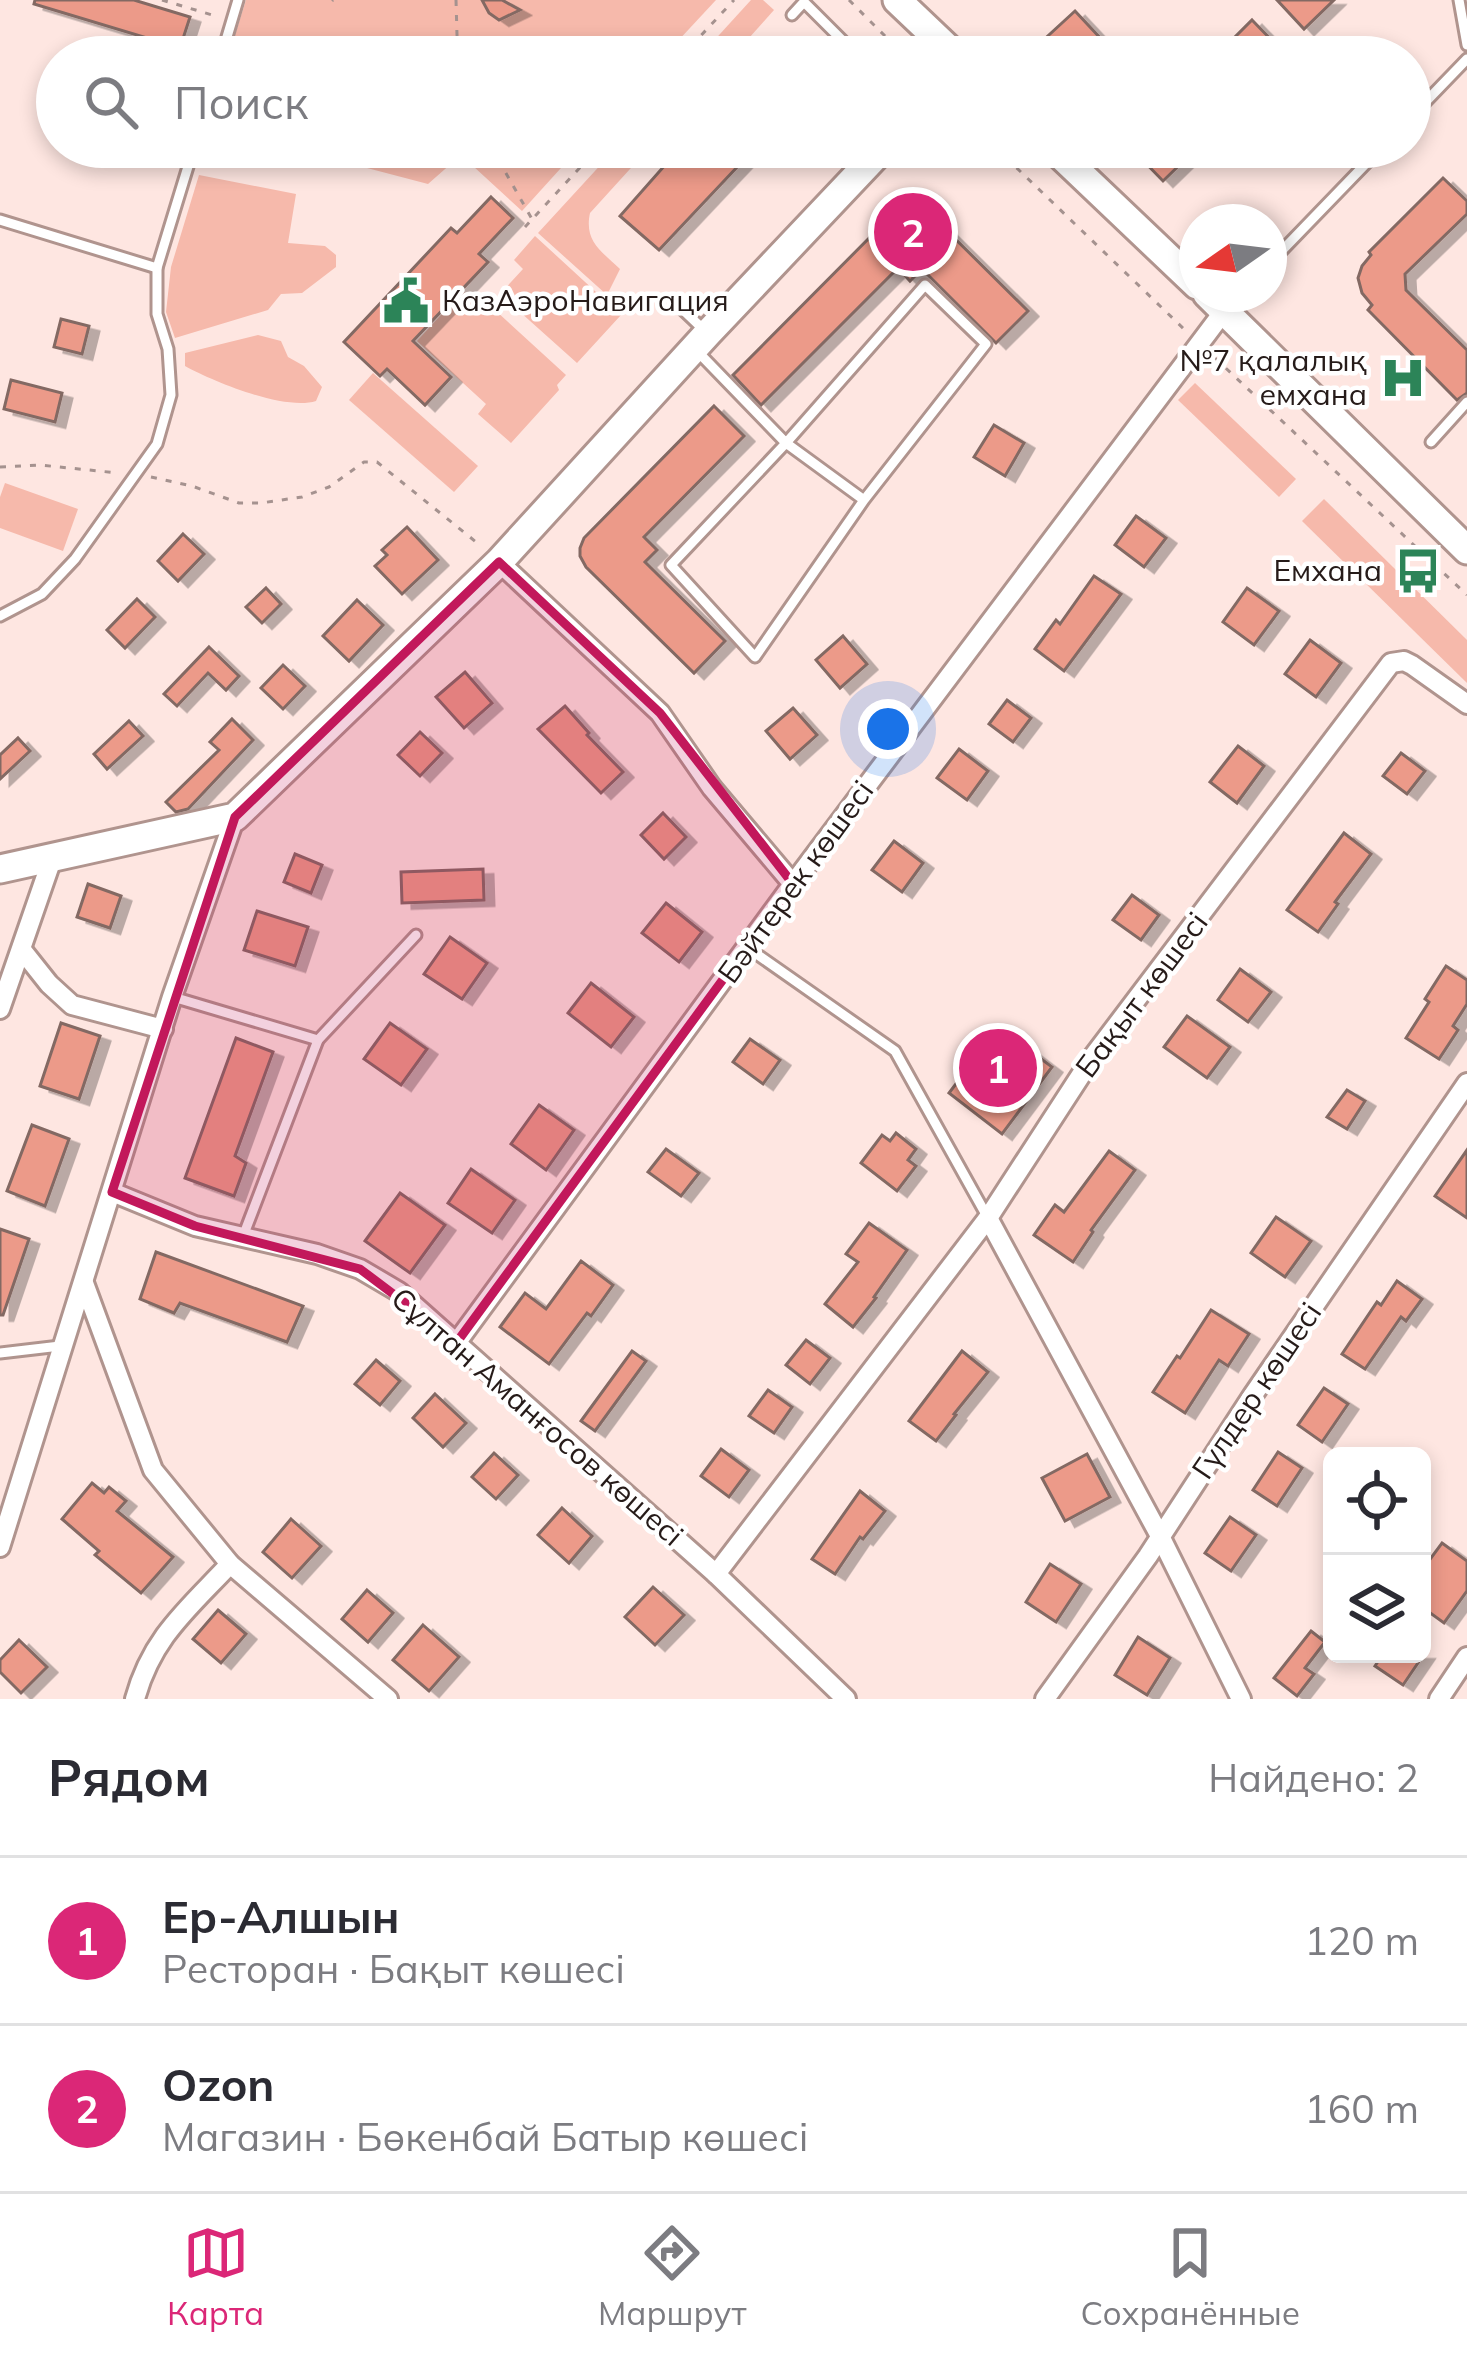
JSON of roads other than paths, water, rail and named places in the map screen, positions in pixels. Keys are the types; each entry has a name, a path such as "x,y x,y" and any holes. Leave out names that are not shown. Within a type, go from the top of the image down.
{"street":[{"path":"897,0 935,36"},
{"path":"0,1546 172,997 235,817 500,562 864,168"},
{"path":"1074,168 1179,268"},
{"name":"Бәйтерек көшесі","path":"458,1342 1216,312"},
{"path":"1235,312 1467,550"},
{"path":"500,562 660,712 712,788 793,884"},
{"name":"Бақыт көшесі","path":"716,1574 988,1219 1092,1058 1391,663 1412,665 1467,704"},
{"path":"0,869 235,817"},
{"path":"0,1009 52,859"},
{"path":"22,950 72,1005 163,1029"},
{"name":"Гүлдер көшесі","path":"1045,1699 1467,1083"},
{"name":"Сұлтан Аманғосов көшесі","path":"112,1192 181,1221 317,1254 360,1269 399,1292 716,1574 847,1699"},
{"path":"988,1219 1160,1536 1241,1699"},
{"path":"84,1282 153,1470 230,1564 388,1699"},
{"path":"135,1699 159,1642 230,1564"},
{"path":"1439,1699 1467,1657"}],"lane":[{"path":"227,36 238,0"},
{"path":"1459,0 1467,45"},
{"path":"792,15 804,2 838,36"},
{"path":"1431,96 1467,59"},
{"path":"0,616 42,594 75,560 157,444 171,395 168,349 157,314 158,268 188,168"},
{"path":"1287,246 1362,168"},
{"path":"0,220 158,268"},
{"path":"925,285 986,344 865,500 755,657 671,565 925,285"},
{"path":"682,309 701,341 786,442 865,500"},
{"path":"1431,442 1467,402"},
{"path":"242,1239 318,1040 416,935"},
{"path":"748,948 895,1051 988,1219"},
{"path":"172,997 318,1040"},
{"path":"0,1353 64,1346"}],"place":[{"name":"Ozon","path":"913,232"},
{"name":"КазАэроНавигация","path":"406,301"},
{"name":"№7 қалалық емхана","path":"1403,378"},
{"name":"Емхана","path":"1418,571"},
{"name":"Ер-Алшын","path":"998,1068"}]}
